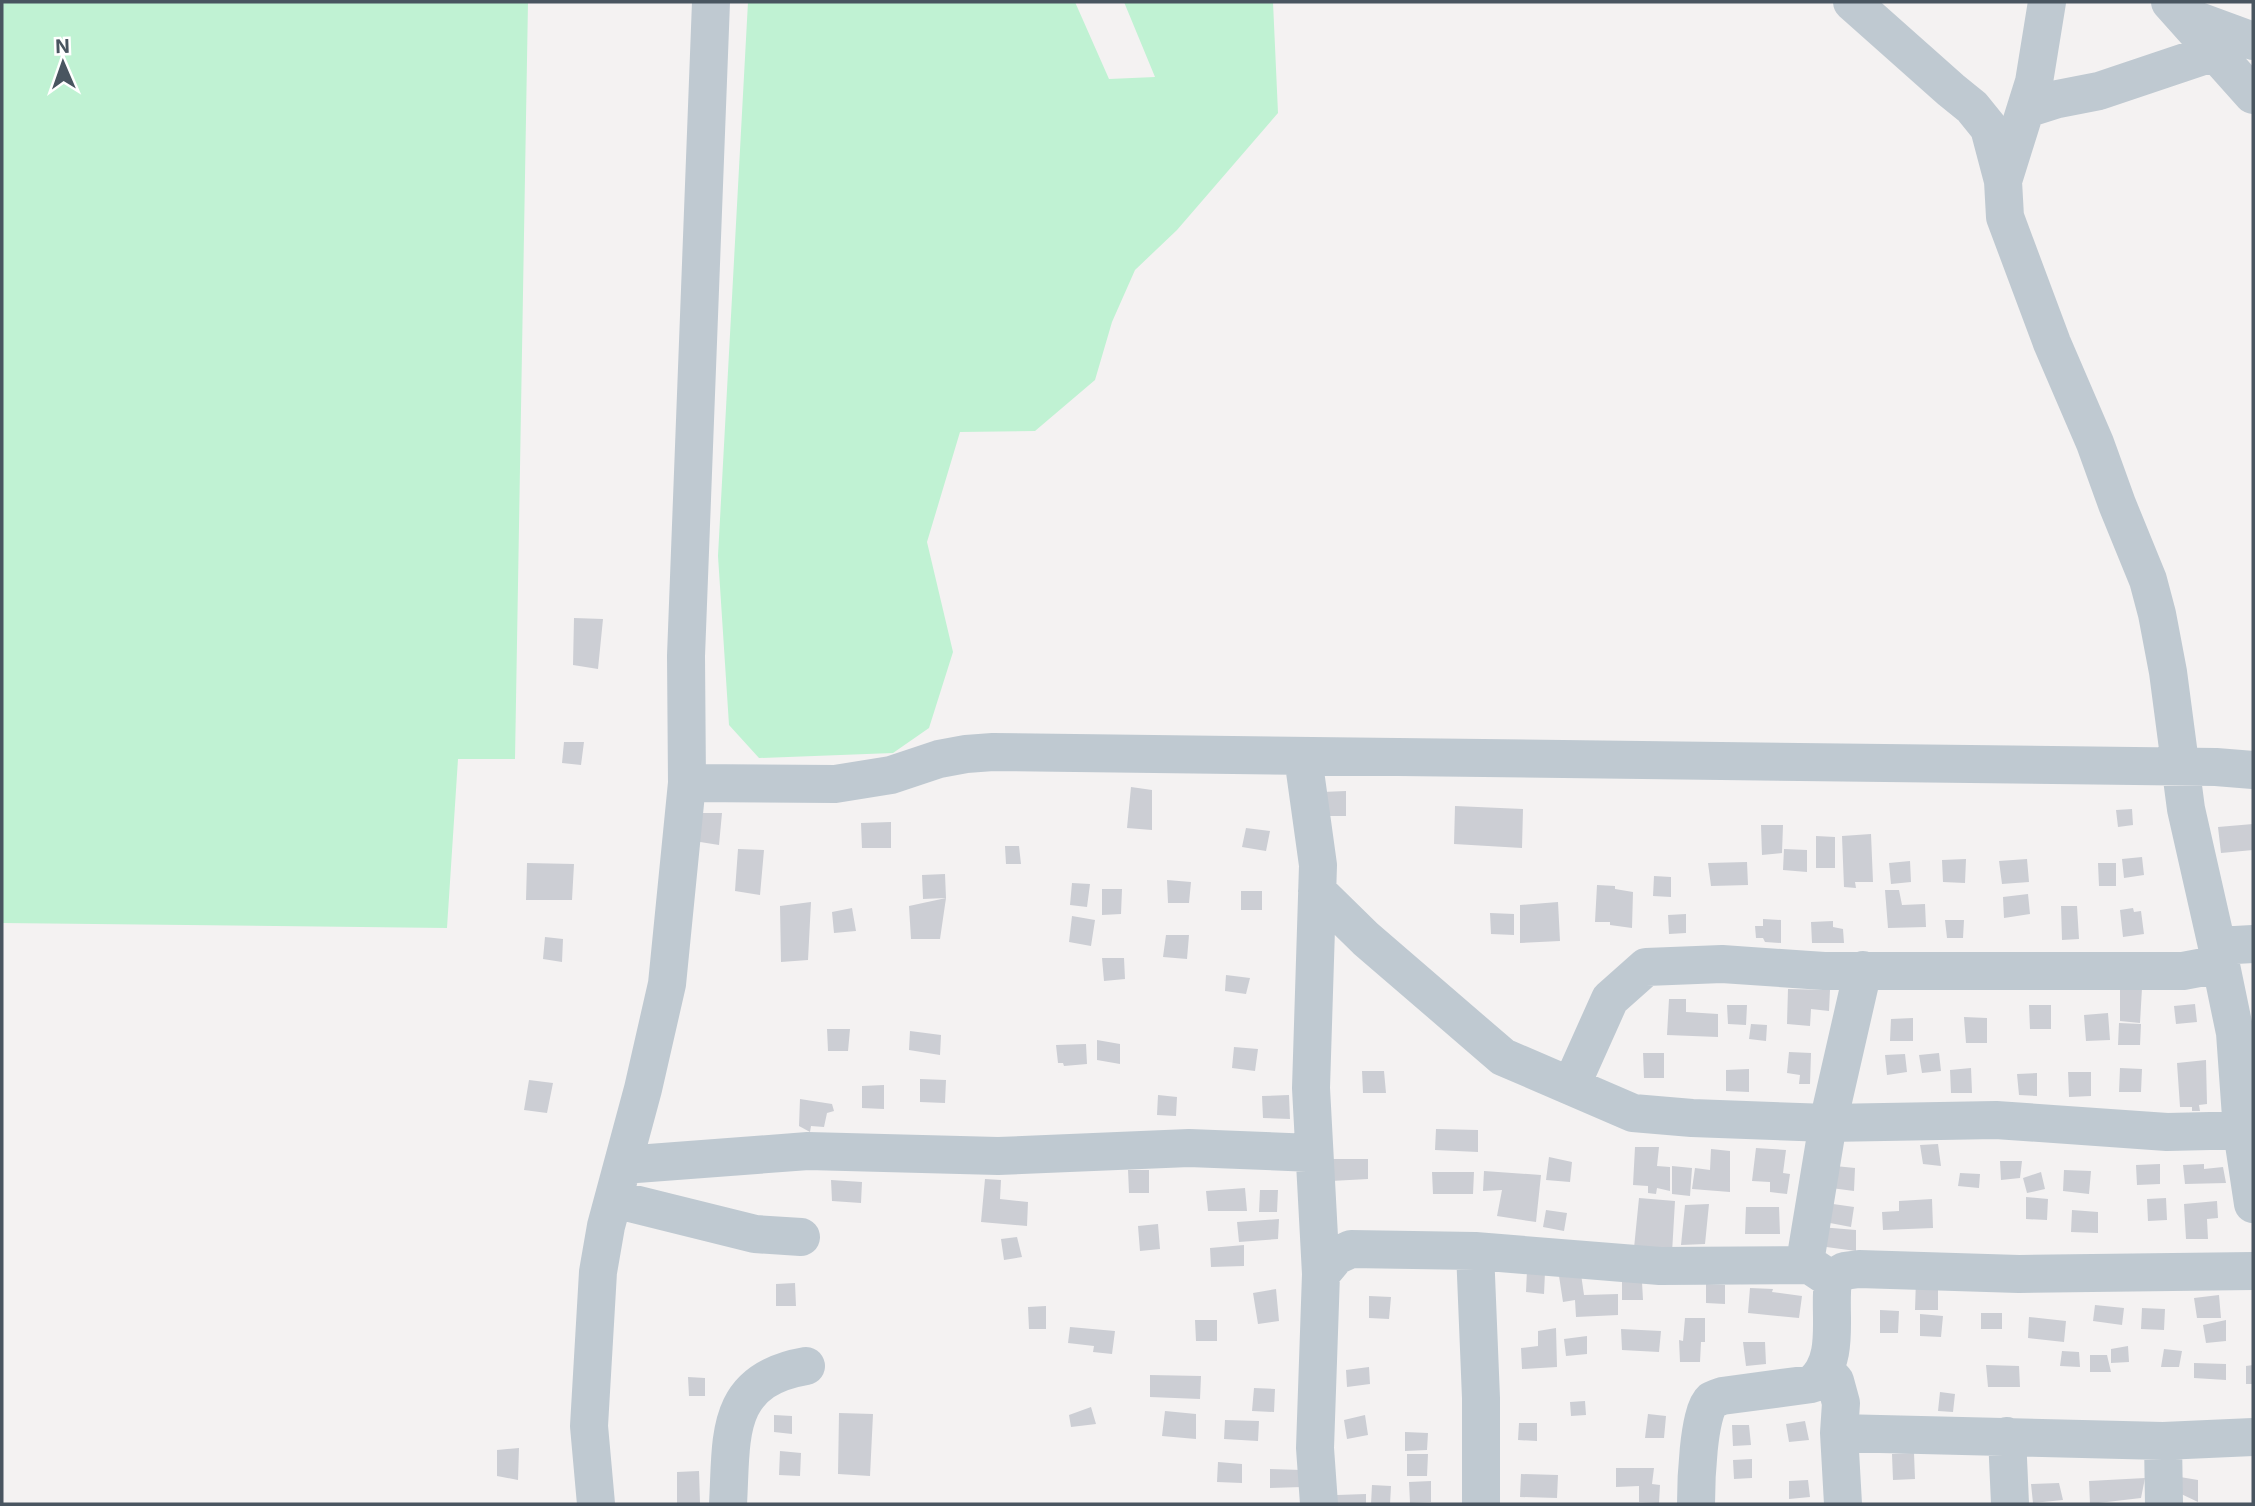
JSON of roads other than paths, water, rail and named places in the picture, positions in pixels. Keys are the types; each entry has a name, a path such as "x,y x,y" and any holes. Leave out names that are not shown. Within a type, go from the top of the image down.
{"street":[{"path":"596,1504 589,1426 598,1272 667,984 687,783 686,656 711,2"},
{"path":"1852,2 1972,107 1989,128 2003,181 2004,207 2010,230 2052,343 2095,443 2148,580 2168,672 2186,809 2230,951 2235,1032 2248,1131 2253,1204"},
{"path":"2003,181 2034,82 2048,2"},
{"path":"2175,8 2253,41"},
{"path":"2175,8 2253,94"},
{"path":"2028,102 2036,106 2099,91 2215,52"},
{"path":"687,783 835,784 891,775 939,759 993,752 2253,770"},
{"path":"1303,757 1318,865 1311,1088 1321,1274 1315,1448 1319,1504"},
{"path":"1317,891 1366,939 1503,1058 1633,1113 1829,1123 1996,1120 2167,1132 2248,1131"},
{"path":"1571,1086 1610,999 1646,967 1722,964 1824,971 2183,971 2230,951"},
{"path":"1696,1504 1698,1458 1706,1408 1712,1400 1731,1394 1812,1384 1821,1377 1830,1357 1820,1272 1805,1262 1805,1254 1829,1123 1863,970"},
{"path":"619,1182 808,1151 998,1156 1189,1149 1313,1153"},
{"path":"619,1182 755,1234 801,1237"},
{"path":"1321,1274 1336,1256 1351,1249 1475,1251 1660,1266 1820,1272 1859,1269 2019,1274 2253,1271"},
{"path":"1475,1251 1482,1398 1481,1504"},
{"path":"728,1504 733,1434 741,1404 756,1386 771,1376 806,1366"},
{"path":"1825,1370 1833,1377 1841,1403 1839,1433 1843,1504"},
{"path":"1839,1433 2163,1441 2253,1437"},
{"path":"2007,1436 2010,1504"},
{"path":"2163,1441 2164,1504"}]}
